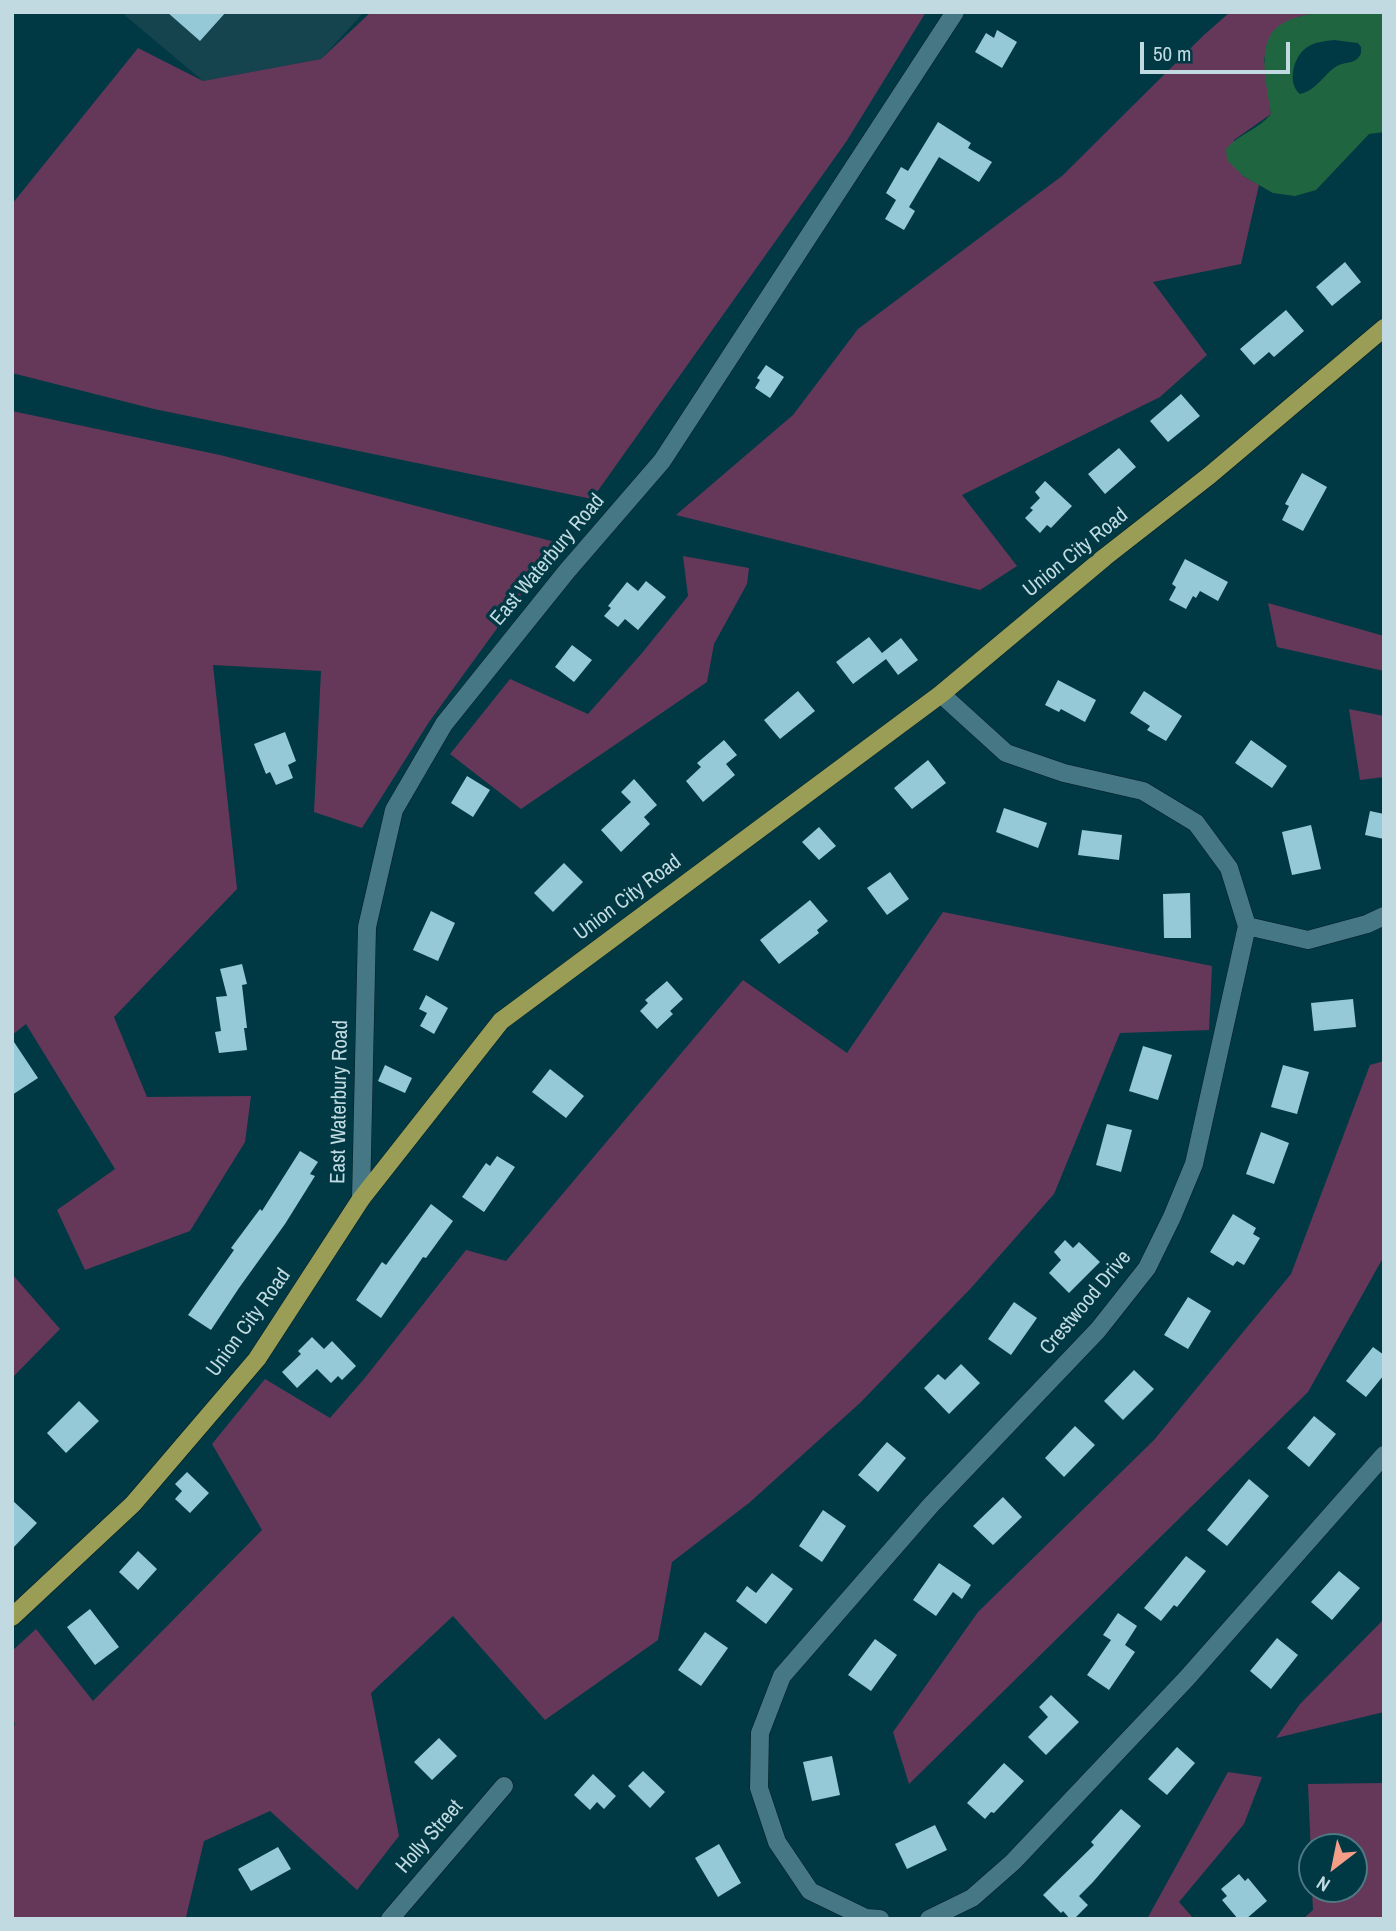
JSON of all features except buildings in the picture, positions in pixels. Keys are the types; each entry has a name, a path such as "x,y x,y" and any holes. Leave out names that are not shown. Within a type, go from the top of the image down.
{"main road":[{"name":"Union City Road","path":"12,1617 133,1504 257,1359 360,1199 501,1021 941,694 1105,557 1200,484 1384,327"}],"street":[{"name":"East Waterbury Road","path":"360,1199 367,927 394,810 444,724 567,571 662,461 955,12"},
{"name":"Crestwood Drive","path":"880,1919 866,1918 810,1891 777,1842 759,1788 760,1733 782,1676 931,1505 1098,1331 1147,1268 1194,1164 1247,926 1229,868 1196,823 1143,791 1064,773 1006,753 941,694"},
{"path":"1247,926 1308,940 1367,924 1384,916"},
{"path":"929,1919 972,1898 1013,1862 1187,1678 1384,1455"},
{"name":"Holly Street","path":"390,1919 504,1786"}],"shaded area":[{"path":"121,12 364,12 321,59 203,81"},
{"path":"371,12 926,12 846,142 592,499 154,409 12,373 12,204 138,48 203,81 321,59"},
{"path":"1230,12 1320,12 1298,17 1264,58 1271,114 1234,140 1243,176 1259,185 1241,264 1153,282 1207,355 1160,397 962,495 1017,566 980,590 676,515 793,415 858,329 1062,176"},
{"path":"1320,12 1384,12 1384,132 1369,134 1316,190 1295,196 1273,193 1243,176 1227,160 1226,149 1271,114 1265,70 1269,37 1285,22","holes":["1334,40 1358,43 1361,53 1356,60 1337,66 1306,92 1300,94 1296,90 1293,71 1301,52 1306,48"]},
{"path":"12,411 220,455 559,543 429,722 362,828 314,812 321,671 213,665 237,889 114,1017 147,1097 251,1096 245,1142 190,1231 85,1270 57,1210 115,1169 26,1024 12,1035"},
{"path":"683,556 749,568 747,584 714,644 707,682 521,809 450,754 510,679 588,714 688,596"},
{"path":"1268,603 1384,636 1384,671 1277,647"},
{"path":"1349,709 1384,716 1384,777 1360,780"},
{"path":"943,912 1212,966 1209,1030 1120,1033 1054,1194 971,1288 860,1403 749,1503 672,1562 658,1640 545,1720 453,1616 371,1693 399,1836 357,1890 270,1811 204,1841 184,1919 12,1919 12,1727 15,1725 12,1717 12,1651 36,1629 93,1701 262,1530 212,1444 265,1379 330,1418 466,1250 506,1261 743,980 847,1053"},
{"path":"1384,1061 1384,1256 1308,1392 909,1784 893,1732 978,1612 1154,1440 1291,1274 1370,1065"},
{"path":"12,1274 60,1329 12,1378"},
{"path":"1384,1619 1384,1712 1276,1738 1300,1704"},
{"path":"1228,1772 1262,1777 1244,1824 1179,1902 1194,1919 1147,1919"},
{"path":"1384,1783 1384,1919 1303,1919 1313,1910 1313,1903 1368,1903 1368,1833 1310,1833 1308,1784"}]}
